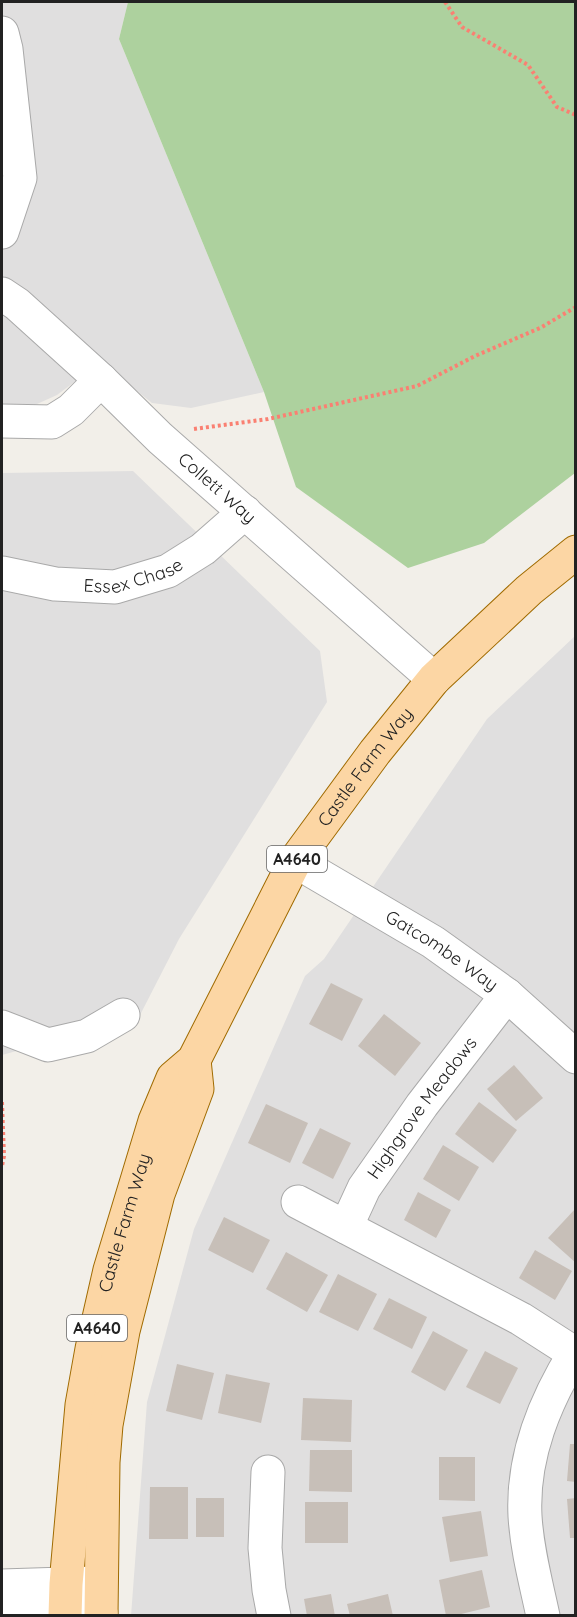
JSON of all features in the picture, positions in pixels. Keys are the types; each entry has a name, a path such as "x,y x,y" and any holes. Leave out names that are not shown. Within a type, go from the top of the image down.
{"main road":[{"name":"Castle Farm Way","path":"66,1604 82,1405 92,1348 110,1270 155,1121 172,1078 195,1060 295,861 375,752 434,679 529,590 576,552"},
{"name":"Castle Farm Way","path":"101,1604 103,1462 106,1425 130,1302 158,1194 196,1089 195,1060"}],"street":[{"path":"2,33 6,49 20,178 2,232"},
{"name":"Collett Way","path":"2,294 17,304 101,380 160,438 434,679"},
{"path":"2,421 52,422 71,410 101,380"},
{"name":"Essex Chase","path":"2,573 55,584 114,587 168,571 203,549 245,512"},
{"name":"Gatcombe Way","path":"295,861 433,942 507,995 576,1057"},
{"name":"Highgrove Meadows","path":"345,1227 364,1188 422,1105 507,995"},
{"path":"2,1027 48,1045 87,1036 123,1015"},
{"path":"298,1202 521,1319 575,1352 547,1404 537,1430 526,1483 525,1515 528,1546 543,1616"},
{"path":"268,1472 265,1548 274,1616"},
{"path":"2,1586 66,1604"},
{"path":"2,1613 66,1604 101,1604"}],"path":[{"path":"445,2 462,27 528,64 557,107 576,115"},
{"path":"160,438 173,424 190,430 268,419 417,386 475,356 540,328 576,307"},
{"path":"2,1102 4,1156 2,1166"}],"shaded area":[{"path":"2,2 128,2 119,39 264,392 191,408 152,403 101,362 57,395 17,413 2,414"},
{"path":"133,471 320,651 327,702 179,939 139,1017 2,1055 2,473"},
{"path":"575,636 575,1615 131,1616 147,1402 194,1229 305,976 324,959 487,719"}],"green space":[{"path":"128,2 575,2 575,473 484,543 408,568 296,487 264,392 119,39"}],"building":[{"path":"331,983 363,999 342,1041 309,1024"},
{"path":"384,1014 421,1043 395,1076 358,1046"},
{"path":"514,1065 543,1098 516,1121 487,1089"},
{"path":"479,1102 517,1130 493,1163 455,1134"},
{"path":"266,1104 308,1123 290,1163 248,1143"},
{"path":"320,1128 351,1143 333,1179 302,1163"},
{"path":"443,1145 479,1167 459,1201 423,1179"},
{"path":"418,1192 451,1210 436,1238 404,1220"},
{"path":"576,1208 576,1263 548,1238"},
{"path":"224,1217 270,1240 253,1273 208,1250"},
{"path":"535,1250 572,1271 555,1300 519,1278"},
{"path":"286,1252 328,1275 307,1312 266,1289"},
{"path":"338,1274 377,1294 358,1331 319,1312"},
{"path":"389,1298 427,1317 412,1349 373,1329"},
{"path":"433,1331 468,1350 445,1391 411,1372"},
{"path":"485,1351 518,1368 500,1404 466,1387"},
{"path":"177,1364 214,1373 202,1420 166,1411"},
{"path":"226,1374 270,1383 261,1423 218,1413"},
{"path":"303,1398 352,1400 351,1442 301,1440"},
{"path":"570,1444 576,1444 576,1482 567,1481"},
{"path":"310,1450 352,1450 352,1492 309,1491"},
{"path":"439,1457 475,1457 475,1501 439,1500"},
{"path":"150,1487 188,1487 188,1539 149,1539"},
{"path":"196,1498 224,1498 224,1537 196,1537"},
{"path":"576,1498 576,1538 570,1538 567,1499"},
{"path":"305,1502 348,1502 348,1543 305,1543"},
{"path":"481,1511 488,1556 450,1562 442,1517"},
{"path":"482,1570 490,1607 446,1616 439,1580"},
{"path":"331,1594 335,1616 307,1616 304,1599"},
{"path":"388,1594 393,1616 350,1616 347,1604"}]}
